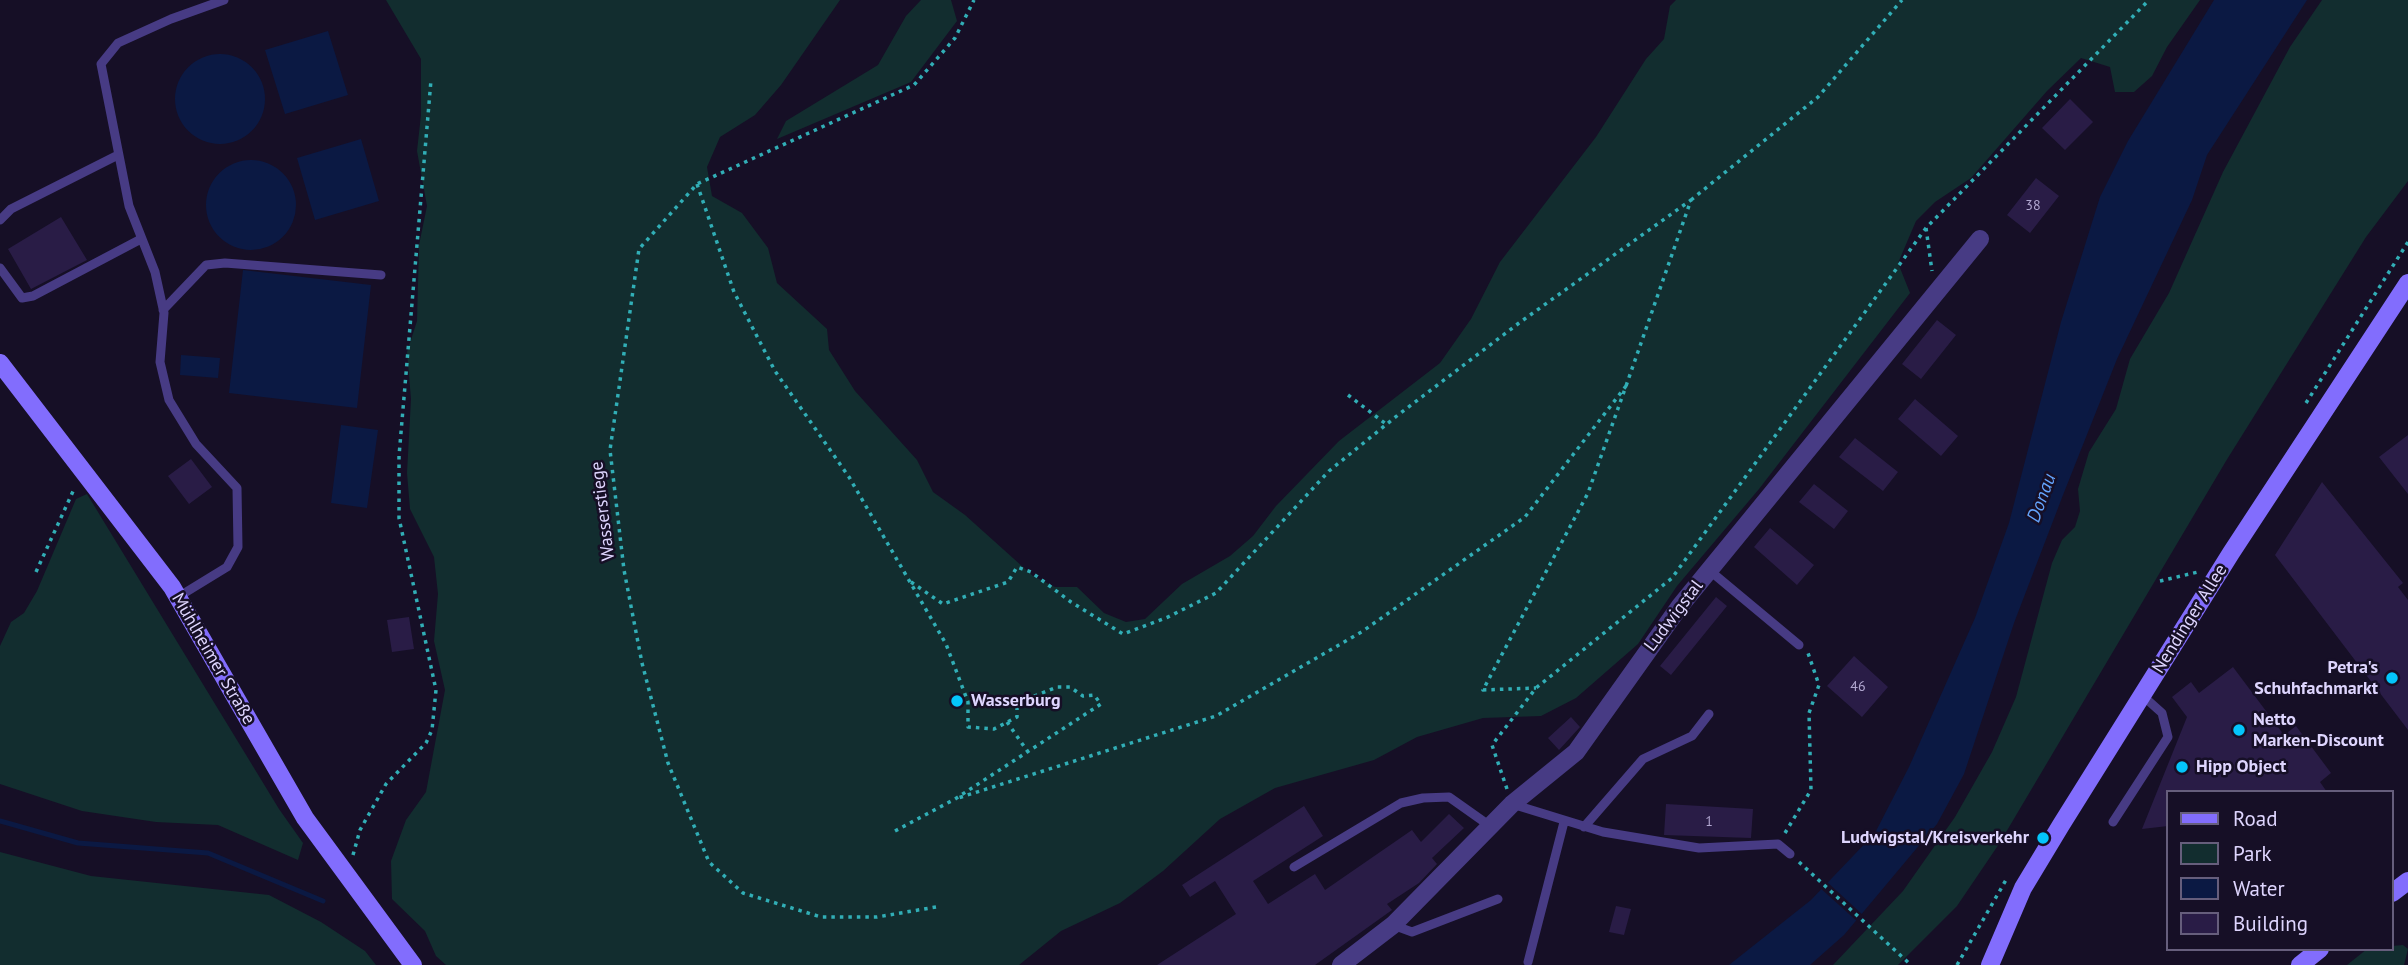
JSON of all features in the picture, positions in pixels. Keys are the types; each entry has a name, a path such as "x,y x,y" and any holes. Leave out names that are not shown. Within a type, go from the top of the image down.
{"street":[{"name":"Ludwigstal","path":"1341,965 1392,925 1512,804 1576,752 1679,606 1980,239"},
{"name":"Nendinger Allee","path":"1990,965 2023,888 2217,577 2408,283"},
{"name":"Mühlheimer Straße","path":"0,363 178,597 304,818 413,965"},
{"path":"2300,965 2318,951"}],"lane":[{"path":"178,597 226,567 238,547 237,488 196,444 169,400 160,362 163,310 155,272 129,206 101,64 118,43 171,19 223,0"},
{"path":"0,220 11,209 118,155"},
{"path":"0,268 22,298 33,296 141,239"},
{"path":"163,310 206,265 225,262 381,275"},
{"path":"1709,570 1799,645"},
{"path":"2113,822 2168,737 2162,713 2143,696"},
{"path":"1584,827 1643,759 1692,736 1709,714"},
{"path":"1294,867 1401,803 1423,798 1449,797 1490,826"},
{"path":"1512,804 1584,827 1699,848 1778,844 1790,854"},
{"path":"1528,962 1564,822"},
{"path":"1392,925 1412,932 1498,899"}],"path":[{"name":"Wasserstiege","path":"936,907 877,916 821,917 743,893 709,862 668,764 642,663 624,570 610,450 639,249 697,184 915,85 955,38 974,0"},
{"path":"910,581 943,604 1007,582 1017,567 1031,572 1070,603 1123,634 1168,617 1216,593 1329,471 1386,424 1519,323 1691,200 1818,97 1902,0"},
{"path":"1512,804 1492,745 1536,688 1672,578 1926,229 2149,0"},
{"path":"347,877 360,830 386,783 426,743 432,730 436,691 399,518 399,456 431,80"},
{"path":"697,184 734,292 775,370 849,477 946,644 968,702 968,727 994,729 1017,717 1017,703 1056,687 1070,687 1083,696 1094,695 1101,704 955,799 895,831"},
{"path":"1536,688 1483,690 1588,494 1691,200"},
{"path":"1926,229 1936,292"},
{"path":"955,799 1216,716 1363,631 1525,517 1626,386"},
{"path":"1348,395 1386,424"},
{"path":"36,572 83,469"},
{"path":"2160,581 2203,571 2217,577"},
{"path":"1778,844 1811,790 1809,713 1819,685 1809,655 1799,645"},
{"path":"1007,722 1028,752"},
{"path":"1790,854 1911,965"}],"green space":[{"path":"386,0 840,0 781,85 755,115 720,137 707,167 712,196 742,213 768,248 777,283 827,329 829,350 855,391 917,460 933,492 965,515 1033,576 1055,587 1077,587 1104,613 1126,622 1145,619 1182,584 1230,556 1253,536 1276,506 1339,441 1440,363 1471,319 1500,262 1596,137 1646,59 1664,39 1670,6 1676,0 2200,0 2167,47 2152,76 2134,92 2115,92 2110,67 2081,58 2047,91 1971,178 1935,202 1916,221 1898,263 1910,293 1759,489 1677,586 1638,644 1576,698 1541,716 1483,718 1417,737 1374,760 1275,788 1220,819 1163,871 1120,903 1061,931 1019,965 446,965 436,956 425,931 392,899 391,861 406,820 426,792 445,690 434,641 438,594 434,557 410,509 407,473 411,399 407,352 417,321 419,245 427,206 417,151 421,115 421,59"},
{"path":"921,0 951,0 957,21 911,82 777,139 786,121 878,65 906,16"},
{"path":"2322,0 2408,0 2408,181 2366,237 2226,461 1999,844 1957,906 1898,965 1833,965 1903,891 1955,817 1992,752 2016,697 2052,563 2062,540 2075,527 2080,511 2078,489 2089,452 2116,409 2130,359 2169,293 2223,172 2290,47"},
{"path":"87,494 279,809 303,843 298,860 218,825 156,822 82,811 0,784 0,646 11,622 24,613 37,591 76,499"},
{"path":"0,852 91,876 269,895 321,922 365,951 376,965 0,965"},
{"path":"2403,945 2408,949 2404,965 2347,965 2364,951 2394,951 2394,946"}],"water":[{"name":"Donau","path":"2214,0 2307,0 2207,155 2192,200 2117,359 2063,495 2014,623 1964,774 1937,824 1844,935 1810,965 1729,965 1811,900 1875,833 1909,767 1975,618 2009,523 2061,322 2100,197 2128,141"},
{"path":"328,31 348,95 285,114 265,50"},
{"path":"220,54 237,58 252,67 261,82 265,99 261,116 252,131 237,140 220,144 203,140 188,131 179,116 175,99 179,82 188,67 203,58"},
{"path":"361,139 379,201 315,220 297,158"},
{"path":"251,160 268,164 283,173 292,188 296,205 292,222 283,237 268,246 251,250 234,246 219,237 210,222 206,205 210,188 219,173 234,164"},
{"path":"243,270 371,285 357,408 229,393"},
{"path":"181,355 220,358 218,378 180,375"},
{"path":"341,425 378,430 367,508 331,503"}],"pier":[{"path":"1825,880 1864,916 1859,923 1819,887"}],"building":[{"path":"2070,99 2093,122 2065,150 2042,128"},
{"path":"2036,178 2059,196 2030,233 2007,215"},
{"path":"61,217 87,260 31,289 8,249"},
{"path":"1937,320 1956,335 1921,379 1902,364"},
{"path":"1915,399 1958,436 1941,456 1898,419"},
{"path":"2408,435 2408,494 2379,457"},
{"path":"1855,438 1898,472 1883,491 1839,457"},
{"path":"191,459 212,487 189,504 168,476"},
{"path":"2322,482 2403,583 2398,587 2408,600 2408,730 2275,555"},
{"path":"1814,484 1848,511 1834,529 1799,502"},
{"path":"1770,528 1814,565 1797,585 1754,547"},
{"path":"1716,597 1727,606 1671,675 1660,666"},
{"path":"409,617 414,649 392,652 387,620"},
{"path":"1854,656 1888,687 1862,717 1827,686"},
{"name":"Netto Marken-Discount","path":"2233,667 2284,735 2296,726 2331,773 2320,782 2326,790 2166,790 2166,826 2142,829 2187,717 2172,697 2191,682 2199,693"},
{"path":"1571,717 1580,727 1559,750 1548,738"},
{"path":"1666,804 1753,809 1751,838 1664,835"},
{"path":"1304,806 1323,836 1253,881 1268,904 1315,874 1325,890 1412,830 1421,842 1449,814 1464,828 1432,858 1437,864 1419,883 1387,904 1392,910 1315,965 1157,965 1236,914 1215,881 1190,897 1182,885"},
{"path":"1616,906 1631,909 1624,935 1609,932"}],"waterway":[{"path":"0,821 78,843 208,853 323,901"}],"place":[{"name":"Petra's Schuhfachmarkt","path":"2392,678"},
{"name":"Wasserburg","path":"957,701"},
{"name":"Netto Marken-Discount","path":"2239,730"},
{"name":"Hipp Object","path":"2182,767"},
{"name":"Ludwigstal/Kreisverkehr","path":"2043,838"}]}
